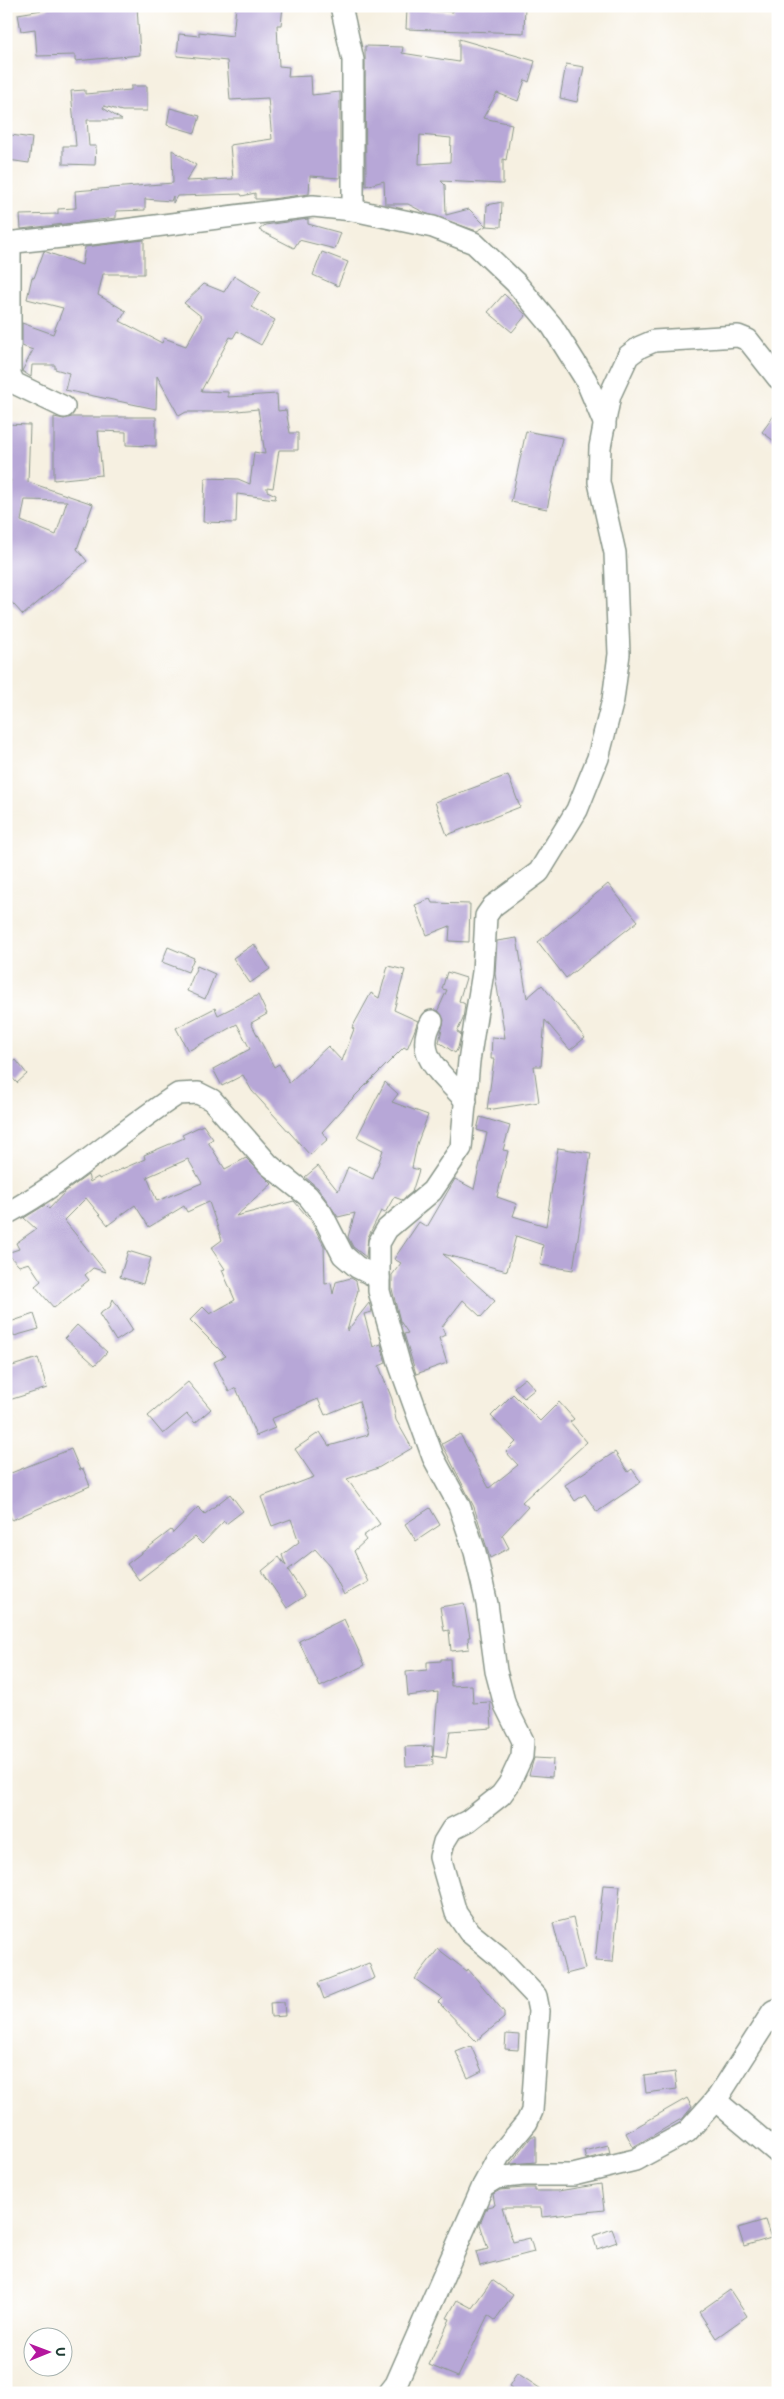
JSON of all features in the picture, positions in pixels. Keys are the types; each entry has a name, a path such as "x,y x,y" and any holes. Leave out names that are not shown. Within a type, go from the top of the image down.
{"street":[{"path":"340,6 353,60 353,210"},
{"path":"64,407 14,382 10,374 8,242 108,232 313,206 353,210 433,227 474,243 516,283 552,326 586,380 605,425"},
{"path":"389,2393 396,2384 483,2186 499,2156 527,2122 532,2111 540,2011 536,1996 498,1956 469,1932 456,1913 440,1857 444,1842 452,1829 468,1821 501,1795 509,1784 522,1756 523,1741 505,1705 496,1670 487,1604 475,1552 459,1505 433,1457 400,1366 379,1291 379,1243 387,1229 432,1191 461,1148 469,1062 484,972 486,916 492,906 539,872 577,810 598,758 613,700 619,654 615,553 599,482 600,447 610,396 628,356 640,347 654,341 738,336 748,340 778,378"},
{"path":"432,1021 424,1042 427,1055 466,1100"},
{"path":"6,1214 28,1202 78,1168 178,1094 198,1093 212,1100 269,1165 308,1196 322,1214 343,1255 357,1267 379,1278"},
{"path":"483,2186 496,2178 523,2174 573,2175 636,2160 687,2132 715,2100 741,2064 773,2011 778,2009"},
{"path":"715,2100 778,2153"}],"building":[{"path":"137,6 140,55 75,61 75,55 37,56 35,29 21,31 18,14 48,9 48,7"},
{"path":"236,6 283,6 281,25 277,25 279,66 289,67 288,77 311,76 312,95 340,92 340,178 310,176 309,194 271,199 255,199 255,193 242,196 241,194 177,196 173,203 173,196 171,201 145,199 145,210 116,211 116,218 21,229 20,215 58,214 58,209 76,208 75,191 173,183 172,150 196,165 186,181 233,179 230,145 272,139 268,98 230,100 227,61 177,56 179,34 199,36 199,32 233,36"},
{"path":"453,6 525,6 524,33 406,29 407,9 453,12"},
{"path":"459,39 535,61 529,82 525,80 518,101 497,93 483,118 512,124 506,160 503,159 503,184 441,181 445,185 446,215 469,209 486,226 477,231 425,213 408,204 385,204 384,181 366,186 365,46 403,47 402,53 459,62","holes":["420,135 451,138 450,162 419,164"]},
{"path":"566,64 584,67 577,102 560,98"},
{"path":"131,86 147,86 147,111 122,111 104,106 103,108 122,120 87,120 89,146 96,146 95,165 63,164 63,146 76,146 71,91 85,90 85,94 131,90"},
{"path":"170,108 200,116 195,133 167,125"},
{"path":"11,135 32,138 29,163 8,160"},
{"path":"502,202 501,227 486,226 487,205"},
{"path":"308,219 308,224 341,233 335,249 299,240 294,248 259,230 265,225"},
{"path":"144,240 144,274 103,274 98,295 126,311 120,321 162,343 164,338 186,346 202,317 184,303 204,284 224,292 234,276 260,292 251,307 275,320 261,345 237,331 233,338 230,337 201,391 228,392 228,397 277,394 278,411 286,410 290,433 298,433 298,450 279,450 273,488 267,487 267,491 276,495 275,499 237,494 236,523 203,522 205,478 238,479 250,484 254,452 265,454 258,409 227,412 186,412 179,416 157,376 156,409 65,390 69,373 55,369 55,365 32,365 31,377 22,371 33,350 22,346 22,323 53,334 63,308 27,299 32,277 34,278 44,251 82,265 85,247"},
{"path":"322,252 348,262 338,286 313,275"},
{"path":"504,294 526,315 512,332 488,312"},
{"path":"778,410 778,444 762,432"},
{"path":"54,417 64,419 72,417 156,417 156,446 126,445 126,432 98,431 102,475 54,480"},
{"path":"6,424 30,425 28,482 93,504 77,549 87,561 23,615 6,596 6,506 11,480 6,480","holes":["25,500 67,501 56,535 21,521"]},
{"path":"526,431 562,438 547,509 511,502"},
{"path":"508,775 520,807 447,835 435,802"},
{"path":"608,884 638,921 566,978 538,942"},
{"path":"430,899 432,903 470,904 469,942 449,941 450,926 427,935 415,905"},
{"path":"517,938 527,998 542,985 585,1038 570,1050 545,1020 541,1066 534,1066 539,1102 487,1110 494,1059 491,1059 492,1037 505,1038 495,974 497,941"},
{"path":"254,944 270,969 250,983 233,958"},
{"path":"168,947 194,958 188,972 162,962"},
{"path":"197,966 215,974 205,999 187,991"},
{"path":"388,966 405,970 394,1010 418,1021 407,1049 404,1047 349,1102 322,1132 328,1139 310,1155 252,1091 243,1075 222,1086 213,1069 250,1049 237,1024 188,1051 176,1028 215,1008 218,1015 258,995 267,1014 251,1023 274,1067 279,1064 289,1083 328,1046 342,1061 354,1029 352,1028 371,993 379,998"},
{"path":"447,972 466,978 459,1001 465,1004 463,1019 457,1032 461,1034 455,1053 439,1042 444,1020 438,1010 447,990 442,989"},
{"path":"16,1060 27,1074 17,1083 6,1071 6,1068"},
{"path":"385,1082 398,1094 392,1102 428,1115 417,1144 412,1168 419,1170 412,1192 402,1200 394,1197 385,1213 381,1211 368,1237 366,1257 353,1247 348,1237 355,1213 338,1217 318,1188 305,1177 318,1166 338,1191 348,1167 373,1179 383,1150 357,1137"},
{"path":"480,1117 510,1126 503,1150 508,1151 497,1197 517,1204 513,1216 546,1226 558,1148 591,1153 573,1270 540,1265 543,1245 516,1236 507,1271 443,1254 495,1301 481,1317 463,1300 442,1327 445,1335 439,1338 447,1363 416,1374 404,1334 408,1333 400,1321 392,1289 392,1275 401,1263 394,1259 419,1222 427,1227 455,1179 474,1189 487,1133 477,1130"},
{"path":"203,1125 213,1139 208,1142 225,1169 246,1158 272,1184 236,1216 294,1201 311,1221 324,1246 325,1284 331,1283 333,1294 336,1282 351,1278 356,1281 358,1290 347,1331 369,1303 372,1312 364,1314 373,1347 381,1344 386,1363 379,1366 392,1399 396,1420 412,1448 378,1468 347,1479 380,1524 363,1536 366,1540 354,1551 368,1582 344,1595 330,1566 315,1549 288,1570 305,1596 287,1608 262,1571 279,1557 286,1566 282,1555 299,1542 291,1519 272,1526 261,1497 314,1477 295,1449 320,1432 329,1446 368,1435 359,1401 325,1415 318,1399 271,1419 275,1428 256,1436 236,1388 229,1392 214,1362 226,1356 190,1320 203,1307 210,1314 235,1300 222,1270 225,1269 211,1248 222,1240 209,1202 187,1212 184,1206 149,1227 135,1205 108,1225 86,1198 64,1220 106,1272 93,1268 85,1275 89,1280 54,1308 35,1286 41,1281 29,1263 19,1266 7,1253 19,1249 16,1243 36,1229 24,1218 45,1205 49,1209 66,1191 88,1175 90,1182 98,1177 99,1179 145,1159 144,1155 184,1138 182,1135","holes":["188,1159 202,1183 157,1201 147,1177"]},
{"path":"128,1251 151,1258 143,1284 120,1277"},
{"path":"113,1299 133,1330 116,1341 99,1314 110,1307"},
{"path":"34,1314 39,1329 14,1336 10,1322"},
{"path":"77,1325 107,1352 95,1365 65,1338"},
{"path":"38,1358 47,1388 6,1401 6,1368"},
{"path":"525,1378 535,1389 524,1398 514,1387"},
{"path":"188,1382 211,1409 195,1423 187,1414 163,1434 148,1416"},
{"path":"513,1394 540,1421 559,1402 574,1419 570,1422 587,1442 522,1502 528,1507 502,1535 509,1548 490,1558 474,1507 442,1444 460,1434 489,1488 518,1465 506,1452 516,1442 491,1416"},
{"path":"71,1449 80,1470 83,1469 90,1486 12,1520 6,1507 6,1475"},
{"path":"615,1452 628,1472 632,1469 641,1482 597,1512 585,1494 575,1501 565,1485"},
{"path":"230,1494 243,1511 226,1524 224,1521 202,1544 195,1537 139,1580 127,1564 171,1530 173,1533 198,1507 205,1514"},
{"path":"430,1508 440,1525 416,1541 405,1524"},
{"path":"464,1603 470,1637 468,1637 469,1649 451,1651 449,1630 444,1631 440,1607"},
{"path":"344,1619 365,1665 320,1687 299,1641"},
{"path":"441,1659 450,1659 451,1686 472,1685 473,1703 490,1702 492,1728 450,1731 446,1758 433,1756 438,1692 408,1696 406,1672 427,1670 427,1662 441,1661"},
{"path":"432,1746 433,1765 406,1766 405,1747"},
{"path":"534,1758 553,1759 552,1777 529,1775"},
{"path":"603,1885 620,1886 613,1962 595,1961"},
{"path":"573,1918 585,1969 566,1974 553,1923"},
{"path":"438,1949 467,1971 468,1969 504,2012 504,2018 476,2041 438,2002 442,1998 415,1979"},
{"path":"369,1963 375,1978 324,1999 318,1983"},
{"path":"284,2002 285,2016 271,2017 270,2003"},
{"path":"506,2034 519,2035 518,2050 505,2049"},
{"path":"471,2046 482,2071 468,2078 456,2052"},
{"path":"675,2072 677,2089 646,2093 644,2076"},
{"path":"687,2098 692,2107 683,2118 633,2147 626,2133"},
{"path":"532,2136 536,2136 536,2162 510,2164"},
{"path":"608,2145 610,2153 586,2159 584,2151"},
{"path":"601,2184 604,2210 542,2217 541,2208 502,2208 513,2242 530,2238 534,2252 480,2266 476,2252 488,2249 480,2224 487,2207 495,2205 493,2194 500,2190 535,2188 535,2191 558,2191"},
{"path":"765,2220 771,2238 744,2246 738,2228"},
{"path":"612,2229 617,2242 597,2249 593,2236"},
{"path":"492,2280 513,2295 495,2320 488,2315 458,2377 429,2365 450,2319 447,2318 457,2300 472,2308"},
{"path":"730,2290 747,2316 716,2338 699,2312"},
{"path":"517,2373 547,2393 519,2393 509,2386"}]}
